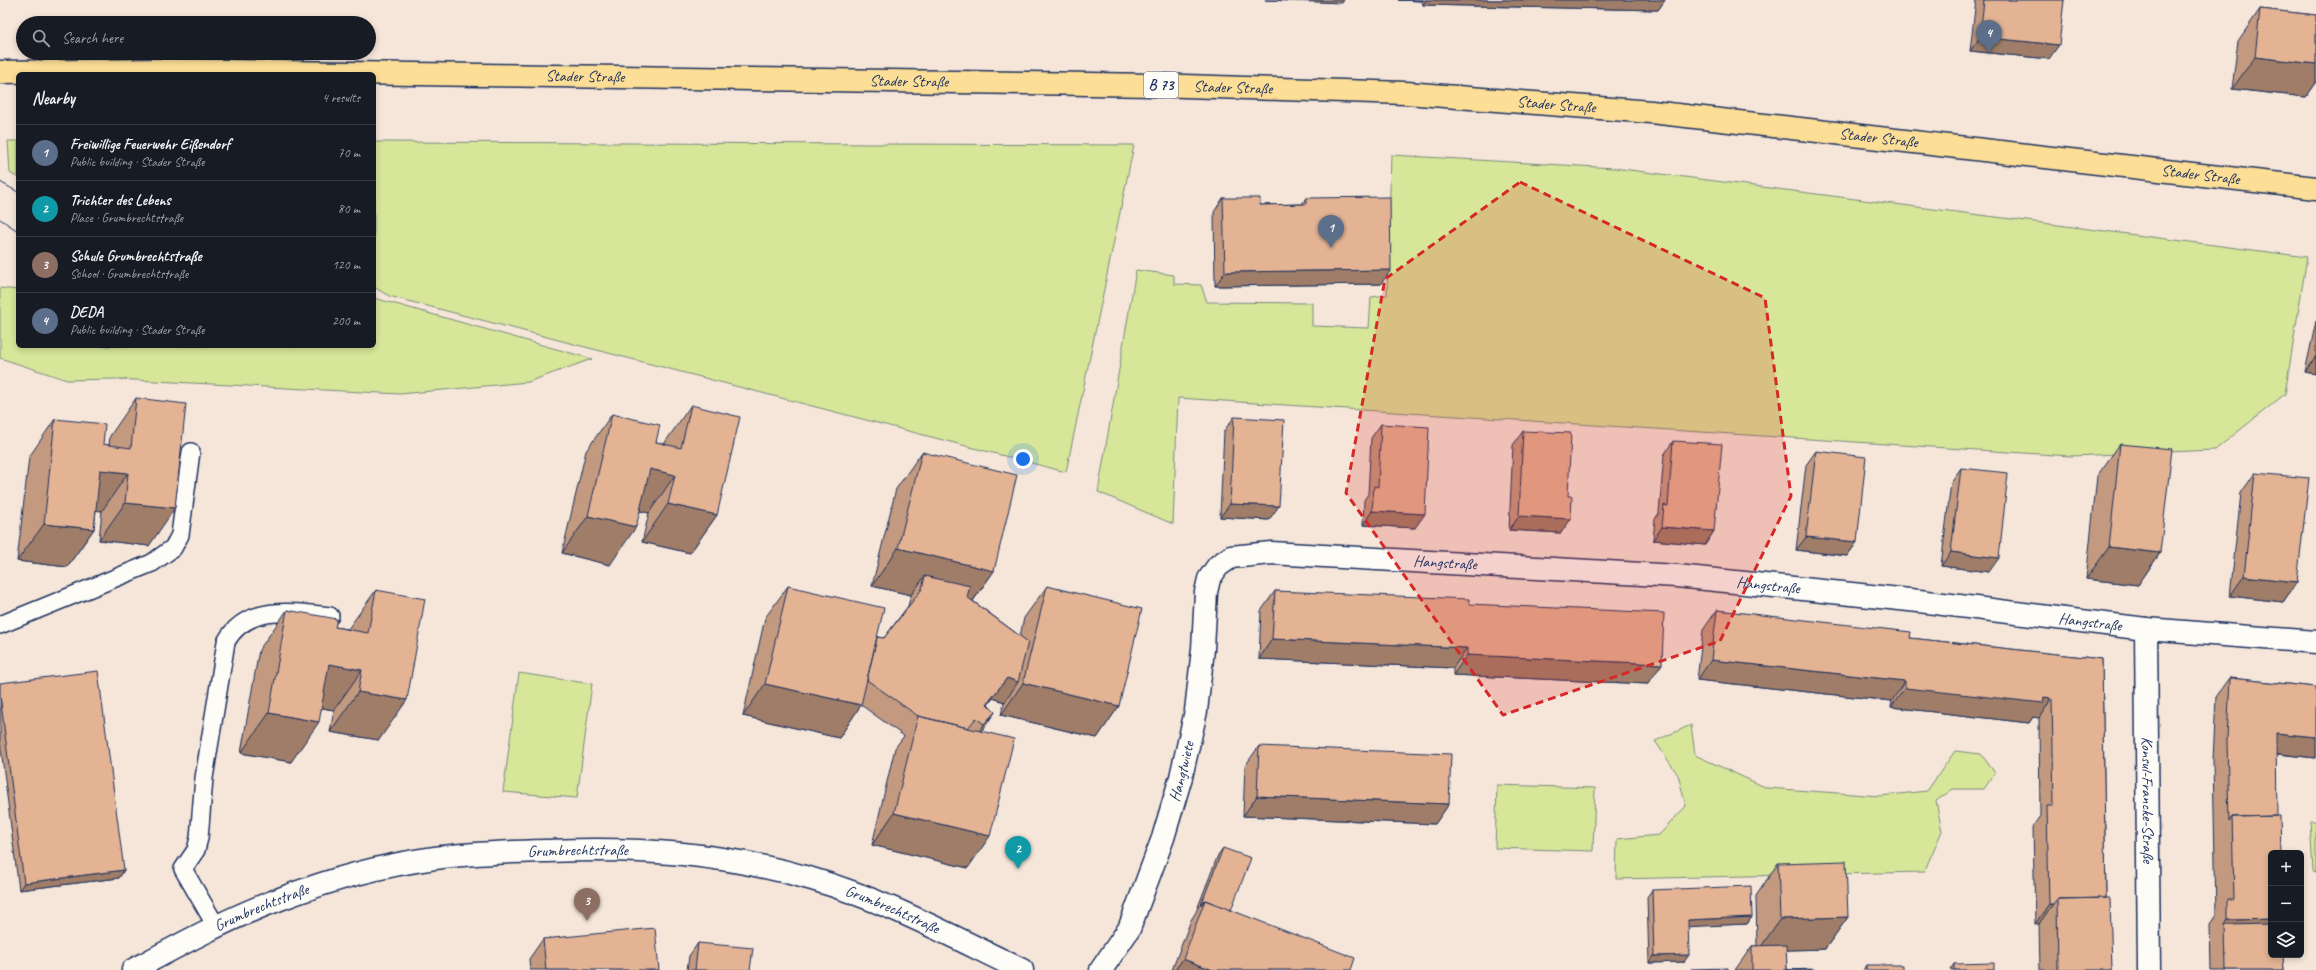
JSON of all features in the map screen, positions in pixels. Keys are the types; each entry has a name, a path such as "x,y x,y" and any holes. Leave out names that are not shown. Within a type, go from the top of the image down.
{"main road":[{"name":"Stader Straße","path":"0,72 156,70 299,72"},
{"name":"Stader Straße","path":"376,73 1154,85 1406,93 1651,112 2316,188"}],"street":[{"name":"Hangstraße","path":"1221,563 1240,555 1271,553 1677,576 1919,601 2146,629 2316,642"},
{"name":"Hangtwiete","path":"1101,970 1129,929 1163,838 1187,756 1196,710 1203,649 1206,592 1209,579 1221,563"},
{"name":"Konsul-Francke-Straße","path":"2146,629 2149,970"},
{"name":"Grumbrechtstraße","path":"133,970 216,926 281,898 366,872 434,858 593,849 678,852 743,862 811,878 875,900 1022,970"}],"lane":[{"path":"0,624 152,563 172,548 180,535 192,452"},
{"path":"216,926 183,869 196,850 199,838 204,778 226,642 236,627 250,619 268,614 298,613 330,616"}],"highlighted area":[{"path":"1520,182 1765,298 1791,496 1720,641 1503,715 1346,493 1385,279"}],"green space":[{"path":"8,141 16,141 16,177 10,173"},
{"path":"376,142 1134,145 1066,472 389,296 376,288"},
{"path":"1391,155 1614,168 2307,257 2285,394 2215,450 2070,456 1178,398 1173,524 1098,492 1136,270 1174,275 1174,284 1201,285 1207,302 1312,303 1312,326 1369,328 1371,297 1387,295"},
{"path":"0,288 16,290 16,348 376,348 376,299 592,359 528,382 400,394 116,379 67,380 0,358"},
{"path":"519,673 592,684 577,798 503,792"},
{"path":"1691,725 1695,755 1767,788 1880,796 1927,791 1955,751 1981,754 1995,773 1984,789 1953,789 1936,801 1942,831 1924,872 1616,879 1617,839 1659,835 1686,806 1678,775 1655,741"},
{"path":"1497,785 1595,788 1593,851 1495,848"},
{"path":"2310,821 2316,821 2316,872 2313,871"}],"building":[{"path":"1984,0 2064,0 2059,45 1980,37"},
{"path":"2260,9 2316,15 2316,64 2255,57"},
{"path":"1390,197 1391,270 1225,272 1223,198 1260,198 1260,205 1306,204 1306,198"},
{"path":"136,398 186,404 175,508 125,503 128,473 100,470 94,529 44,524 55,419 105,424 103,444 131,448"},
{"path":"691,405 740,417 717,515 668,504 675,475 650,469 636,527 588,516 612,414 660,425 656,442 681,448"},
{"path":"1234,417 1284,420 1279,506 1230,504"},
{"path":"1381,424 1429,427 1425,514 1372,511 1374,486 1378,487"},
{"path":"1523,431 1571,433 1568,496 1572,496 1571,519 1519,516"},
{"path":"1673,441 1722,444 1714,531 1662,527 1664,505 1668,506"},
{"path":"2120,444 2172,449 2160,553 2109,547"},
{"path":"1816,451 1866,457 1857,542 1806,537"},
{"path":"922,452 1017,475 994,571 898,548"},
{"path":"1961,468 2008,473 1999,558 1951,552"},
{"path":"2255,473 2309,478 2297,582 2244,576"},
{"path":"925,576 970,586 967,597 1028,642 1018,682 1007,678 987,704 995,712 984,724 976,718 968,728 918,716 867,680 877,637 884,638 922,589"},
{"path":"788,586 884,608 861,705 765,684"},
{"path":"1047,586 1142,609 1119,706 1023,683"},
{"path":"376,590 425,599 407,700 358,692 362,670 329,664 319,722 269,713 287,610 337,619 335,627 368,633"},
{"path":"1275,591 1469,599 1469,604 1664,613 1662,664 1467,655 1467,648 1272,639"},
{"path":"1717,610 1911,632 1910,638 2102,659 2106,898 2057,899 2053,904 2049,904 2047,806 2054,806 2052,698 2044,697 2043,703 1905,688 1905,681 1711,660"},
{"path":"98,671 124,870 24,883 0,695 0,683"},
{"path":"2230,678 2316,687 2316,737 2276,733 2277,816 2232,817 2229,822 2227,740"},
{"path":"918,716 1014,739 990,836 894,813"},
{"path":"1259,746 1451,754 1449,804 1257,796"},
{"path":"2280,816 2281,850 2268,850 2268,919 2228,920 2228,899 2234,899 2232,817"},
{"path":"1223,848 1251,858 1231,910 1205,900 1201,905"},
{"path":"1846,861 1848,917 1780,919 1778,863"},
{"path":"1751,886 1752,917 1688,920 1689,955 1654,956 1652,890"},
{"path":"2110,898 2112,970 2058,970 2057,899"},
{"path":"1205,900 1355,958 1351,970 1213,970 1183,959"},
{"path":"2268,924 2268,958 2283,958 2284,970 2226,970 2225,925"},
{"path":"655,928 659,970 546,970 543,939"},
{"path":"698,943 753,948 750,970 695,970"},
{"path":"1786,945 1787,970 1752,970 1752,946"},
{"path":"1994,963 1994,970 1954,970 1954,964"},
{"path":"1866,965 1903,965 1903,970 1866,970"},
{"path":"1728,968 1728,970 1691,970 1691,969"},
{"path":"1814,969 1814,970 1787,970"}],"tram line":[{"path":"0,182 16,191"},
{"path":"0,219 16,230"}],"place":[{"name":"DEDA","path":"1989,53"},
{"name":"Freiwillige Feuerwehr Eißendorf","path":"1331,248"},
{"name":"Trichter des Lebens","path":"1018,869"},
{"name":"Schule Grumbrechtstraße","path":"587,921"}]}
